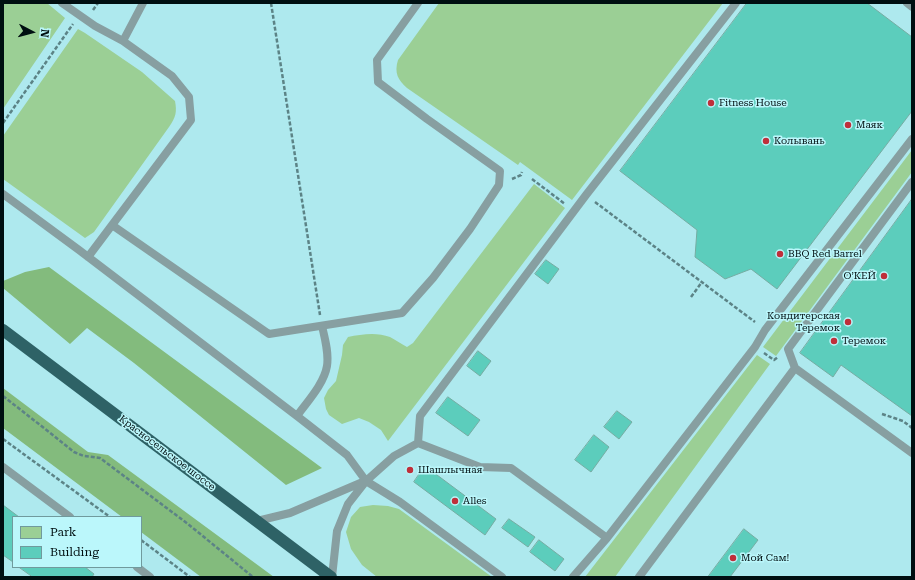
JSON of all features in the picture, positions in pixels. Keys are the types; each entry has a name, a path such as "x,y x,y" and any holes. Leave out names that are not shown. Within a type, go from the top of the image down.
{"highway":[{"name":"Красносельское шоссе","path":"3,330 331,577"}],"lane":[{"path":"62,3 95,26 123,41 172,76 189,97 191,120 88,257"},
{"path":"123,41 142,3"},
{"path":"112,225 269,334 402,313 433,278 470,229 499,185 500,171 378,82 377,60 418,3"},
{"path":"418,443 420,416 576,208 736,3"},
{"path":"907,3 912,7"},
{"path":"573,577 607,538 912,139"},
{"path":"912,182 788,349 795,368 912,453"},
{"path":"3,194 347,455 366,481 400,502 502,577"},
{"path":"297,416 321,384 327,367 327,354 322,326"},
{"path":"639,577 795,368"},
{"path":"331,577 337,531 348,504 366,481 394,456 418,443 480,467 510,468 607,538"},
{"path":"3,467 69,516"},
{"path":"257,521 290,513 366,481"},
{"path":"138,568 150,577"}],"path":[{"path":"272,3 322,326"},
{"path":"3,123 75,20 80,16"},
{"path":"532,179 568,207 576,208"},
{"path":"586,195 765,330"},
{"path":"691,297 702,282"},
{"path":"755,346 774,360 788,349"},
{"path":"3,396 74,452 84,456 100,458 188,524 254,577"},
{"path":"3,439 109,516"},
{"path":"142,541 190,577"}],"green space":[{"path":"3,3 47,3 65,18 3,109"},
{"path":"439,3 723,3 572,200 520,162 518,165 407,88 401,82 396,69 398,60"},
{"path":"78,29 142,72 175,101 176,108 175,117 169,127 94,232 85,238 3,179 3,136"},
{"path":"912,150 912,172 776,356 763,347"},
{"path":"534,184 565,208 388,441 381,430 369,422 359,418 342,424 329,415 324,398 328,390 336,381 343,345 348,337 364,334 380,334 390,337 407,347 413,343"},
{"path":"49,267 322,468 286,485 134,363 87,328 70,344 3,288 3,281 25,272"},
{"path":"757,355 770,364 615,577 585,577"},
{"path":"3,388 88,452 108,455 274,577 201,577 142,533 142,516 121,516 3,428"},
{"path":"373,505 388,506 399,509 492,577 377,577 362,565 351,549 346,532 351,517 360,507"}],"building":[{"name":"Колывань","path":"747,3 867,3 912,37 912,111 777,289 751,269 725,279 695,257 697,230 620,171"},
{"name":"О’КЕЙ","path":"912,199 912,416 841,365 833,377 800,353"},
{"path":"546,260 559,269 548,284 535,274"},
{"path":"478,351 491,361 480,376 467,366"},
{"path":"448,397 480,420 468,436 436,413"},
{"path":"617,411 632,422 619,439 604,427"},
{"path":"594,435 609,447 591,472 575,460"},
{"name":"Alles","path":"425,466 496,519 485,535 414,482"},
{"path":"3,505 18,516 12,516 12,561 3,555"},
{"path":"509,519 535,537 528,547 502,528"},
{"name":"Мой Сам!","path":"744,529 758,540 730,577 708,577"},
{"path":"539,540 564,559 555,571 530,552"},
{"path":"20,568 86,568 94,574 92,577 33,577"}],"place":[{"name":"Fitness House","path":"711,103"},
{"name":"Маяк","path":"848,125"},
{"name":"Колывань","path":"766,141"},
{"name":"BBQ Red Barrel","path":"780,254"},
{"name":"О’КЕЙ","path":"884,276"},
{"name":"Кондитерская Теремок","path":"848,322"},
{"name":"Теремок","path":"834,341"},
{"name":"Шашлычная","path":"410,470"},
{"name":"Alles","path":"455,501"},
{"name":"Мой Сам!","path":"733,558"}]}
